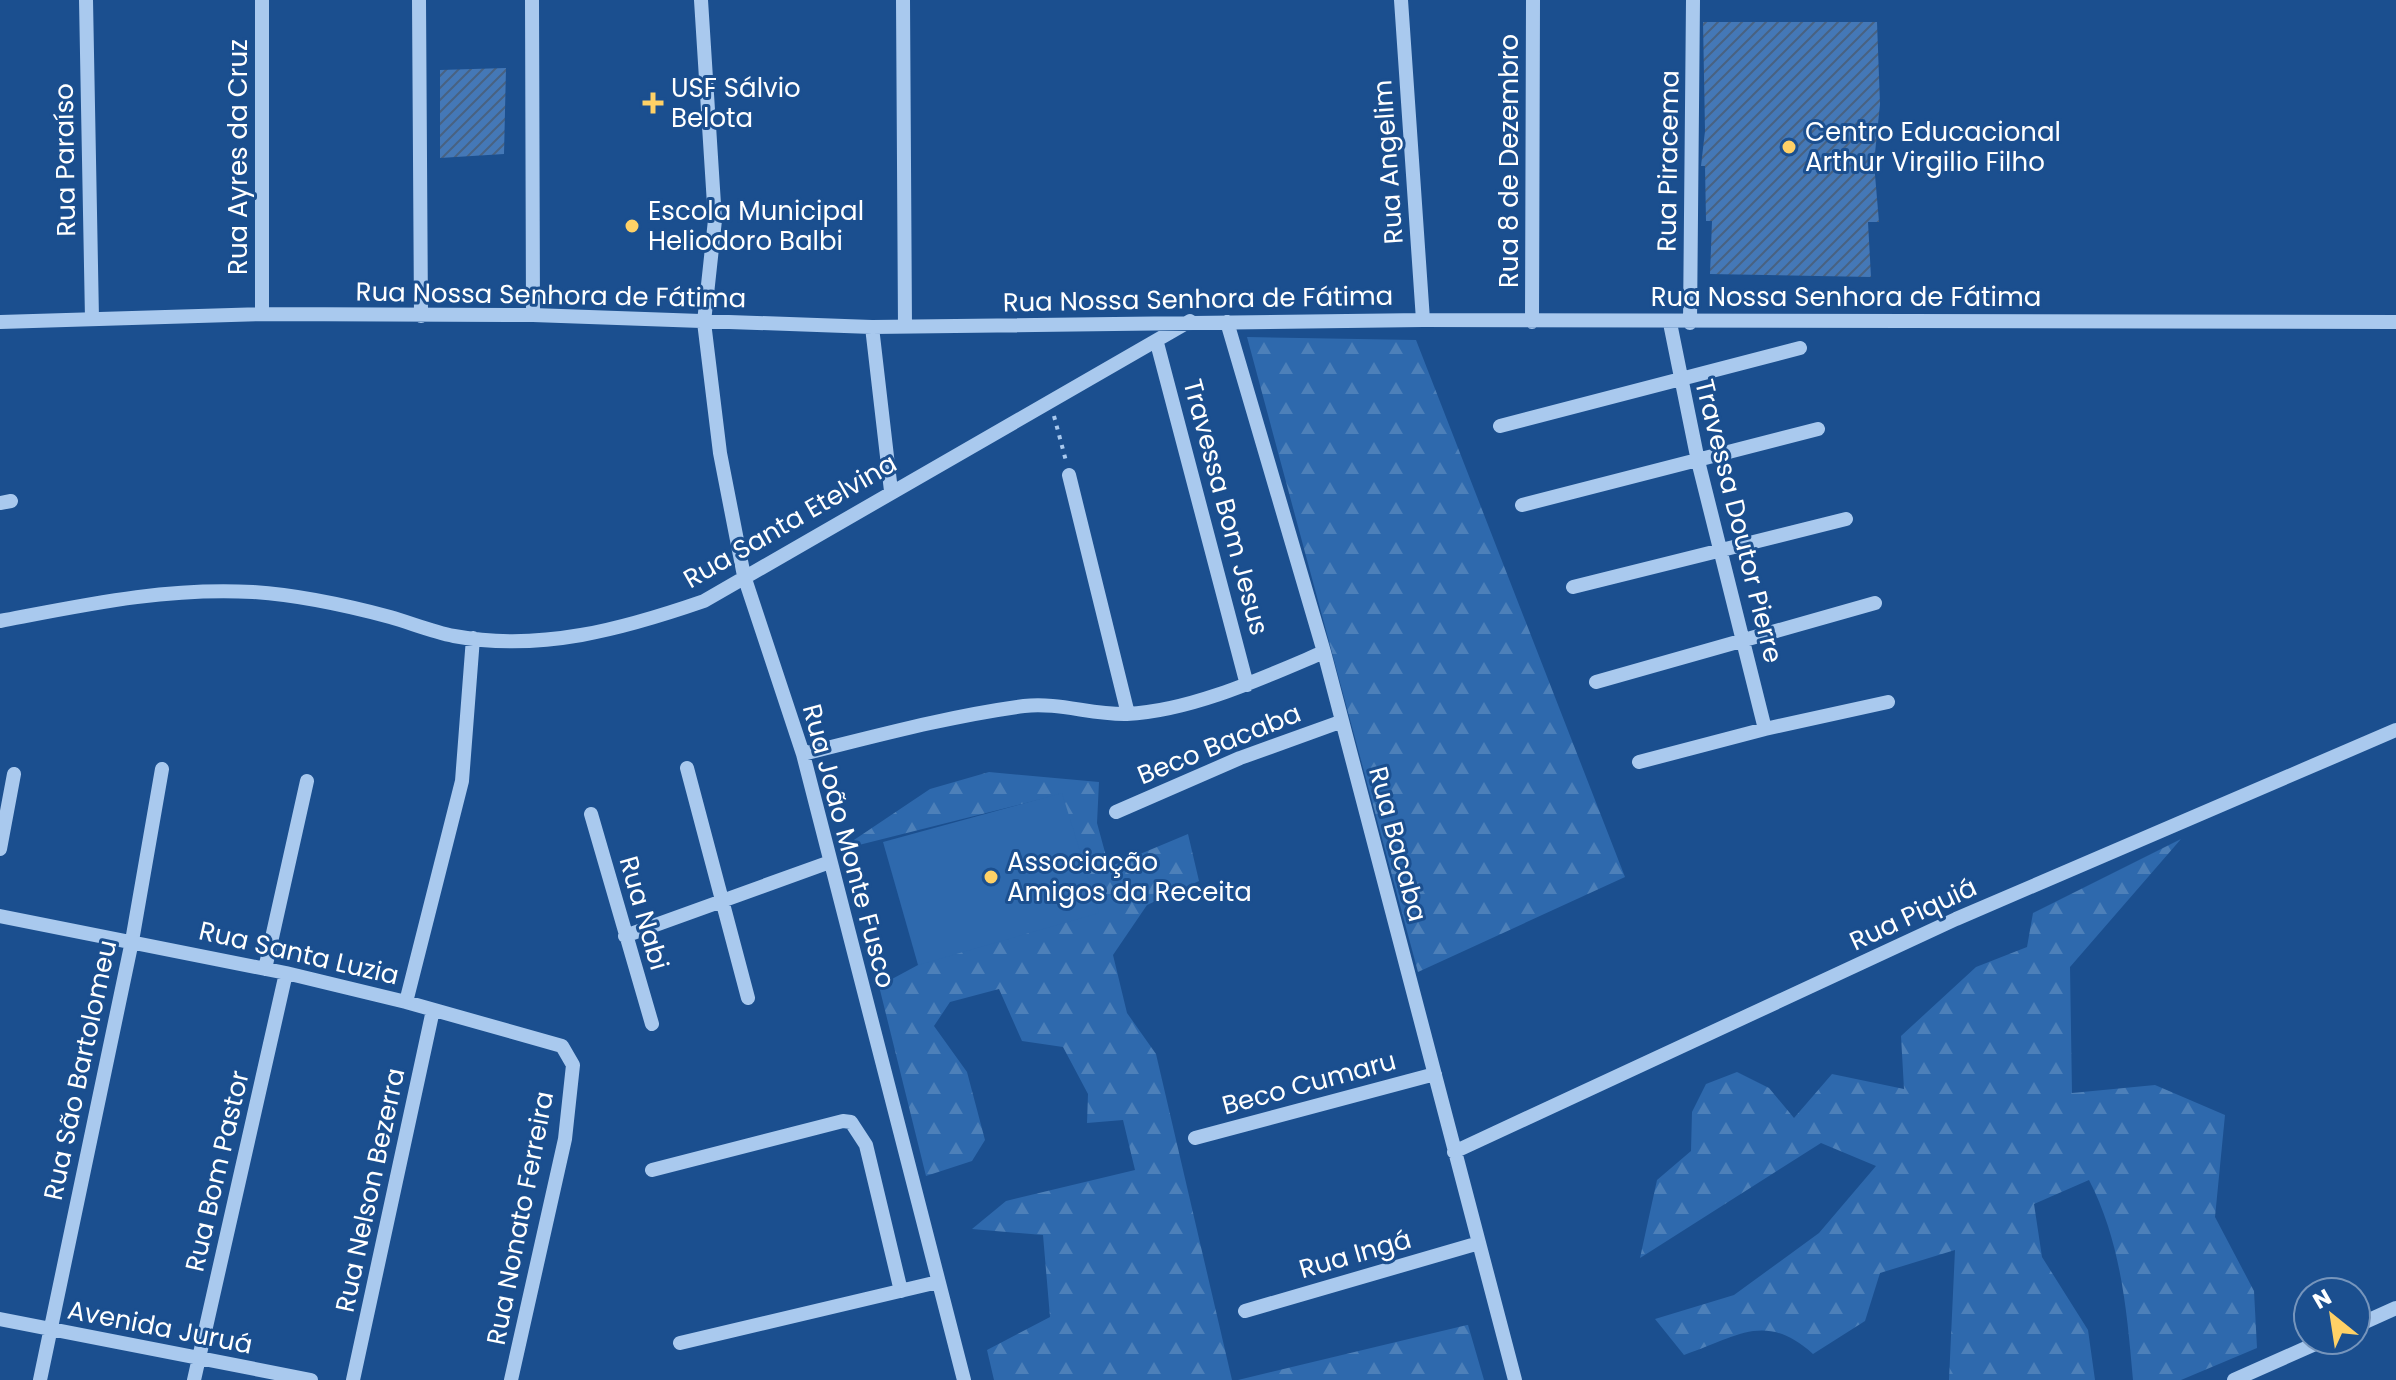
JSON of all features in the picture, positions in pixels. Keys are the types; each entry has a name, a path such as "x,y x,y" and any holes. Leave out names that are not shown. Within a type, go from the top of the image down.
{"street":[{"name":"Rua Paraíso","path":"86,0 92,319"},
{"name":"Rua Ayres da Cruz","path":"262,0 262,314"},
{"path":"419,0 421,316"},
{"path":"532,0 533,315"},
{"name":"Rua João Monte Fusco","path":"701,0 715,220 704,322 720,453 744,576 803,754 964,1380"},
{"path":"903,0 905,327"},
{"name":"Rua Angelim","path":"1401,0 1423,320"},
{"name":"Rua 8 de Dezembro","path":"1532,322 1533,0"},
{"name":"Rua Piracema","path":"1690,323 1693,0"},
{"name":"Rua Nossa Senhora de Fátima","path":"0,322 262,314 533,315 872,327 1423,320 1670,323 1817,320 2396,322"},
{"name":"Rua Santa Etelvina","path":"0,621 110,599 196,592 253,592 321,600 454,636 473,638 508,641 569,639 628,627 704,601 1191,321"},
{"name":"Rua Bacaba","path":"1227,322 1324,652 1515,1380"},
{"name":"Travessa Doutor Pierre","path":"1670,323 1698,461 1765,729"},
{"path":"872,327 891,491"},
{"name":"Travessa Bom Jesus","path":"1157,343 1247,685"},
{"path":"1500,426 1800,348"},
{"path":"1522,505 1818,429"},
{"path":"1069,475 1128,714"},
{"path":"1573,587 1846,519"},
{"path":"1596,682 1875,603"},
{"path":"406,1002 462,781 473,638"},
{"path":"803,754 953,718 1027,706 1062,706 1128,714 1247,685 1324,652"},
{"path":"1639,762 1765,729 1888,702"},
{"name":"Beco Bacaba","path":"1116,812 1240,758 1340,722"},
{"name":"Rua Piquiá","path":"1454,1152 1956,919 2396,730"},
{"path":"687,768 748,998"},
{"name":"Rua São Bartolomeu","path":"40,1380 132,941 162,769"},
{"path":"0,849 14,774"},
{"path":"265,969 307,781"},
{"name":"Rua Nabi","path":"591,814 652,1024"},
{"path":"625,936 830,862"},
{"name":"Rua Santa Luzia","path":"0,916 286,973 406,1002 546,1039 562,1046 573,1065"},
{"name":"Rua Bom Pastor","path":"194,1380 286,973"},
{"name":"Rua Nelson Bezerra","path":"353,1380 433,1010"},
{"name":"Rua Nonato Ferreira","path":"511,1380 565,1139 573,1065"},
{"name":"Beco Cumaru","path":"1195,1138 1435,1074"},
{"path":"652,1170 843,1121 851,1122 866,1145 901,1291"},
{"name":"Rua Ingá","path":"1245,1311 1479,1243"},
{"path":"680,1343 938,1282"},
{"path":"2372,1319 2396,1308"},
{"name":"Avenida Juruá","path":"0,1319 311,1380"},
{"path":"2234,1380 2292,1354"}],"path":[{"path":"1050,400 1069,475"}],"green space":[{"path":"1247,337 1416,340 1625,877 1418,972"},
{"path":"989,772 1099,782 1097,823 1109,867 1188,834 1199,881 1147,905 1113,955 1127,1013 1156,1054 1232,1380 994,1380 987,1350 1050,1317 1043,1235 972,1229 1006,1201 1135,1170 1123,1120 1087,1123 1088,1094 1063,1047 1022,1041 999,989 950,1002 934,1026 967,1072 985,1140 972,1161 926,1176 879,986 918,965 1062,794 839,850 930,789"},
{"name":"Associação Amigos da Receita","path":"1062,793 1099,913 918,965 883,842"},
{"path":"2181,839 2070,967 2072,1093 2155,1085 2225,1115 2215,1217 2254,1291 2257,1348 2181,1380 2133,1380 2121,1277 2109,1228 2089,1180 2034,1204 2042,1257 2088,1330 2095,1380 1949,1380 1955,1250 1880,1273 1865,1321 1813,1354 1780,1333 1765,1331 1735,1335 1684,1355 1655,1319 1734,1295 1819,1233 1876,1166 1821,1143 1640,1258 1657,1180 1691,1151 1692,1112 1706,1084 1737,1072 1769,1088 1794,1118 1832,1074 1904,1089 1901,1036 1976,967 2027,947 2033,913"},
{"path":"1467,1325 1484,1380 1238,1380"}],"building":[{"name":"Centro Educacional Arthur Virgilio Filho","path":"1703,22 1877,22 1880,104 1874,163 1879,222 1868,222 1871,277 1710,274 1712,221 1706,221 1705,166 1701,166 1705,131"},
{"path":"506,68 504,154 440,158 440,70"}],"place":[{"name":"USF Sálvio Belota","path":"653,103"},
{"name":"Centro Educacional Arthur Virgilio Filho","path":"1789,147"},
{"name":"Escola Municipal Heliodoro Balbi","path":"632,226"},
{"name":"Associação Amigos da Receita","path":"991,877"}]}
